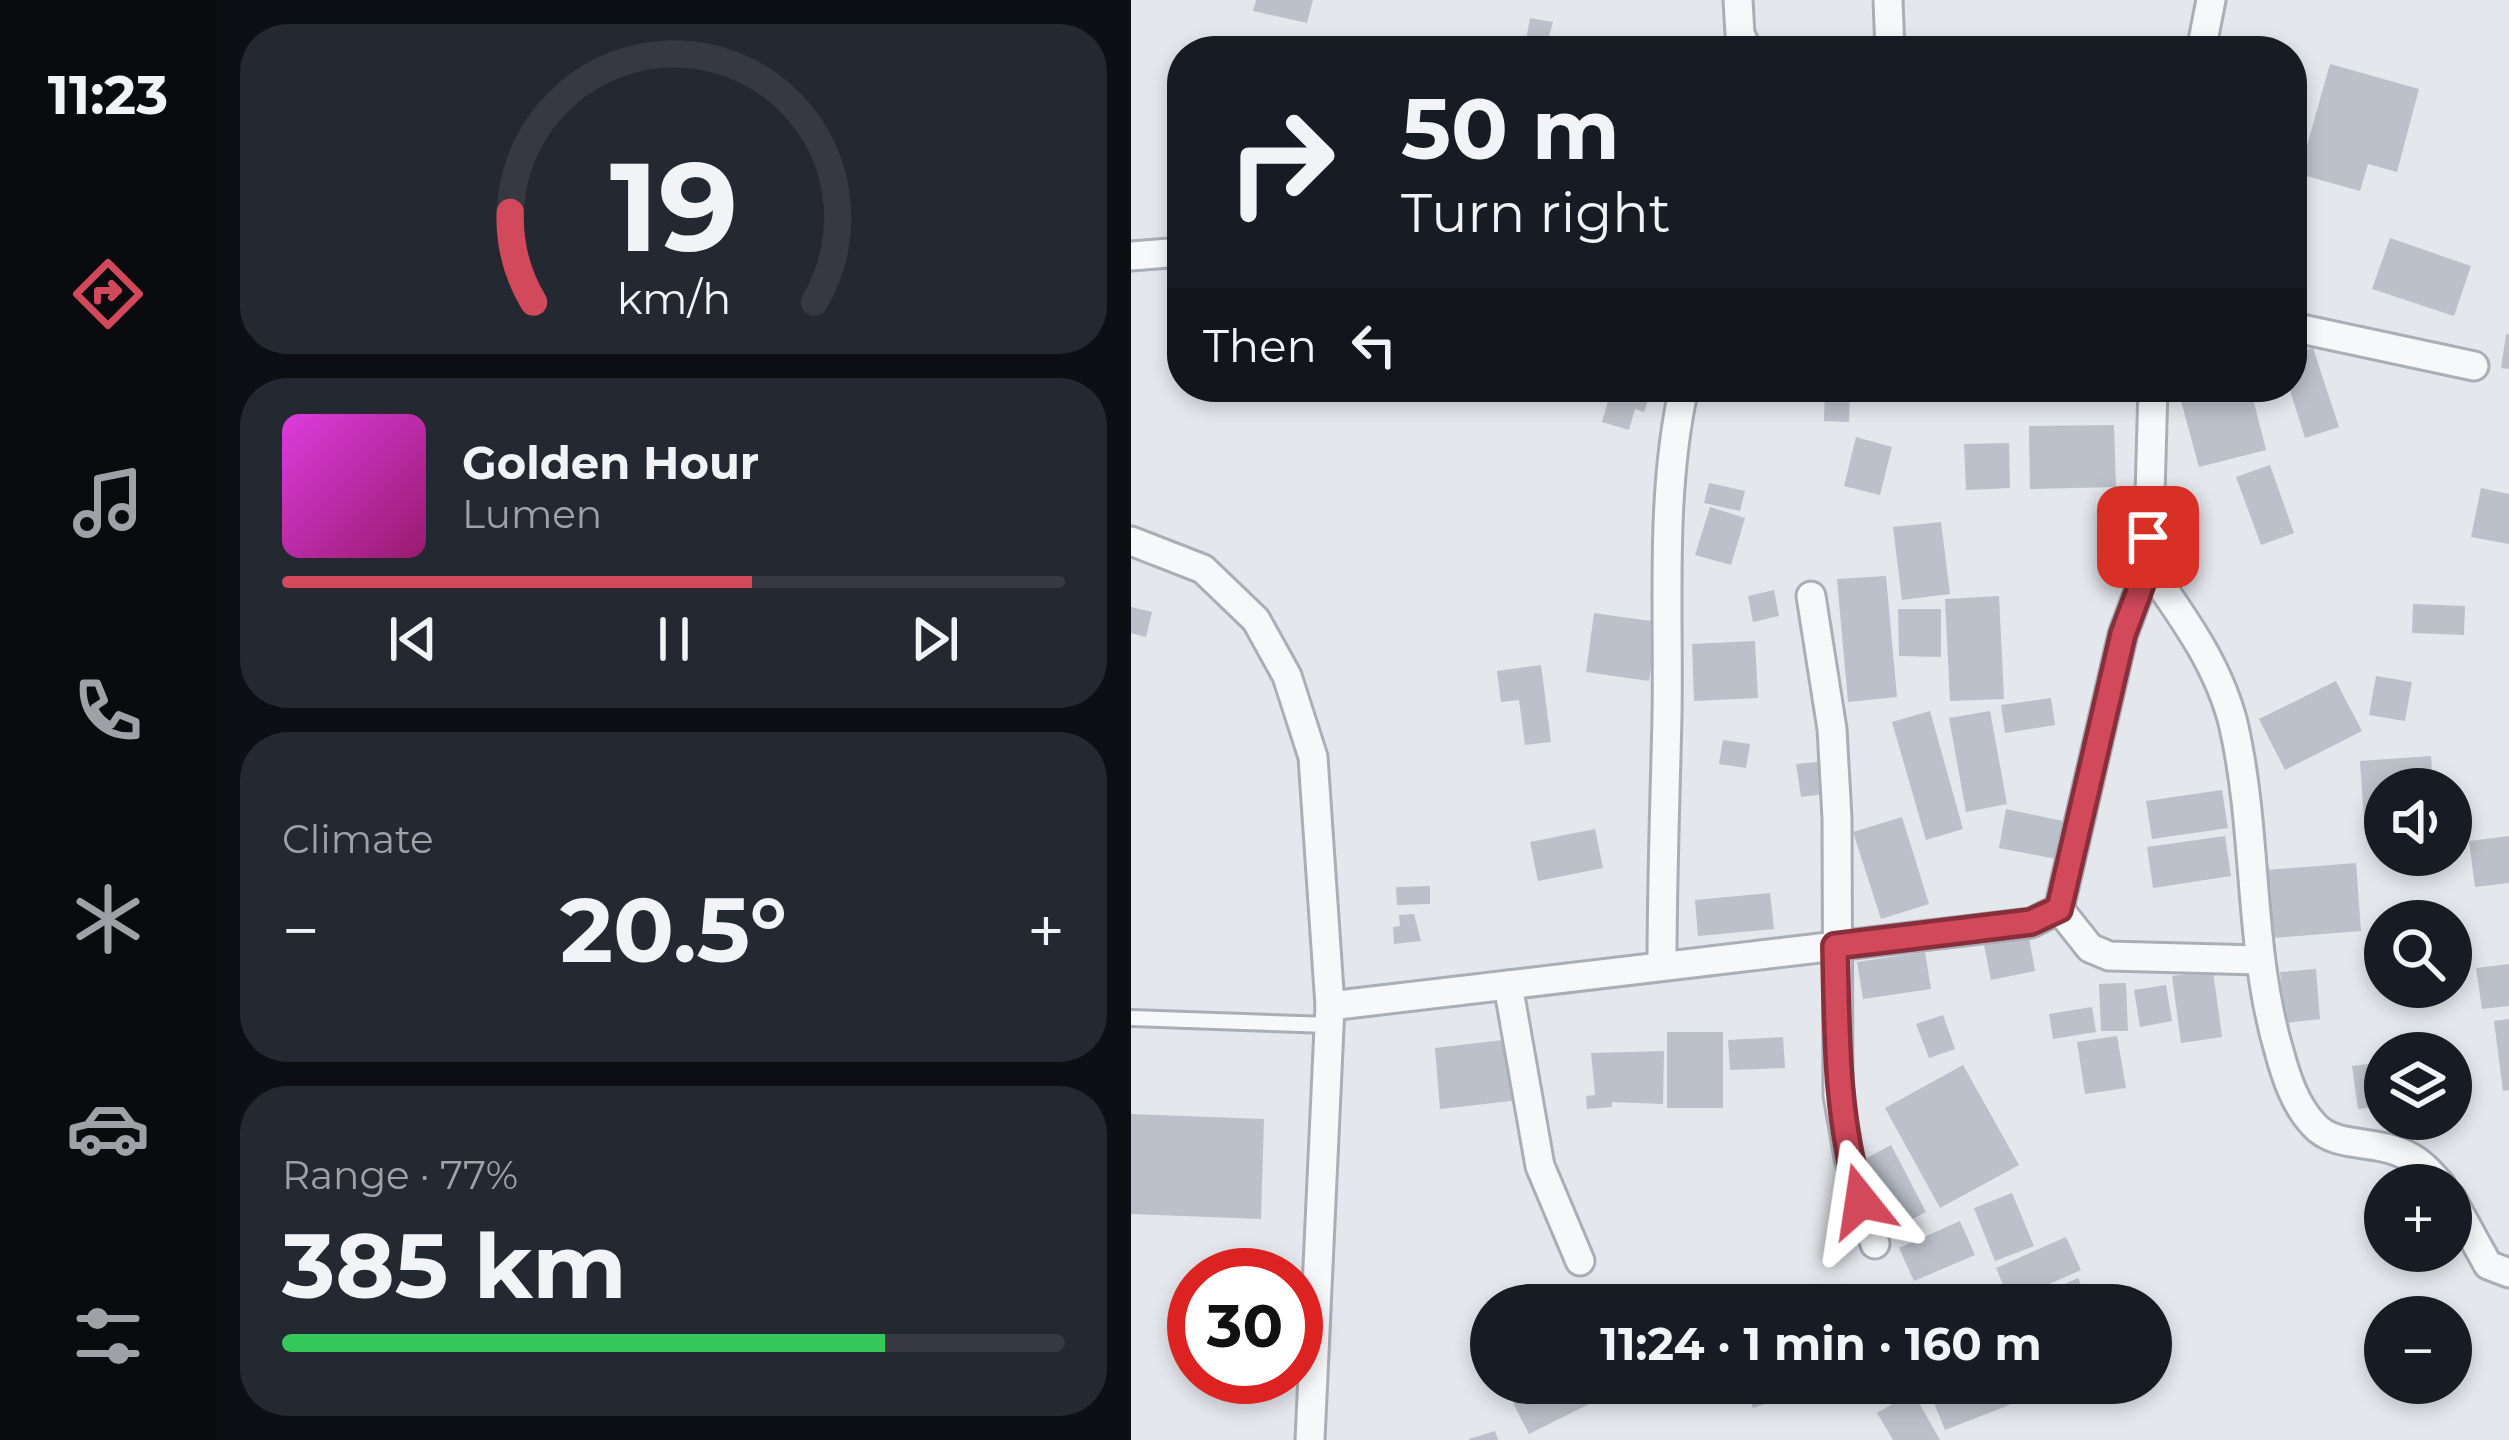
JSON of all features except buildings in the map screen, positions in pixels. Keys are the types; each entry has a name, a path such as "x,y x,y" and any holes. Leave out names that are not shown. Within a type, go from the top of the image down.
{"street":[{"path":"1738,0 1742,36"},
{"path":"1888,0 1889,36"},
{"path":"2204,36 2211,0"},
{"path":"1131,256 1167,253"},
{"path":"2307,330 2474,365"},
{"path":"1662,966 1667,717 1664,585 1681,402"},
{"path":"2059,909 2123,634 2148,567 2153,402"},
{"path":"1131,541 1203,569 1256,620 1287,676 1313,757 1330,1015 1310,1440"},
{"path":"2148,567 2208,656 2233,723 2265,1005 2288,1084 2313,1125 2329,1136 2395,1150 2423,1164"},
{"path":"1811,596 1831,729 1837,818 1838,1095 1849,1158 1875,1244"},
{"path":"1330,1015 1508,985 2031,922 2059,909"},
{"path":"2059,909 2090,948 2109,956 2259,960"},
{"path":"1508,985 1540,1166 1579,1262"},
{"path":"2472,1236 2488,1265 2509,1273"}],"lane":[{"path":"1131,1018 1330,1015"}],"route":[{"path":"1861,1201 1838,1095 1835,946 2031,922 2059,909 2123,634 2148,567 2148,537"}]}
